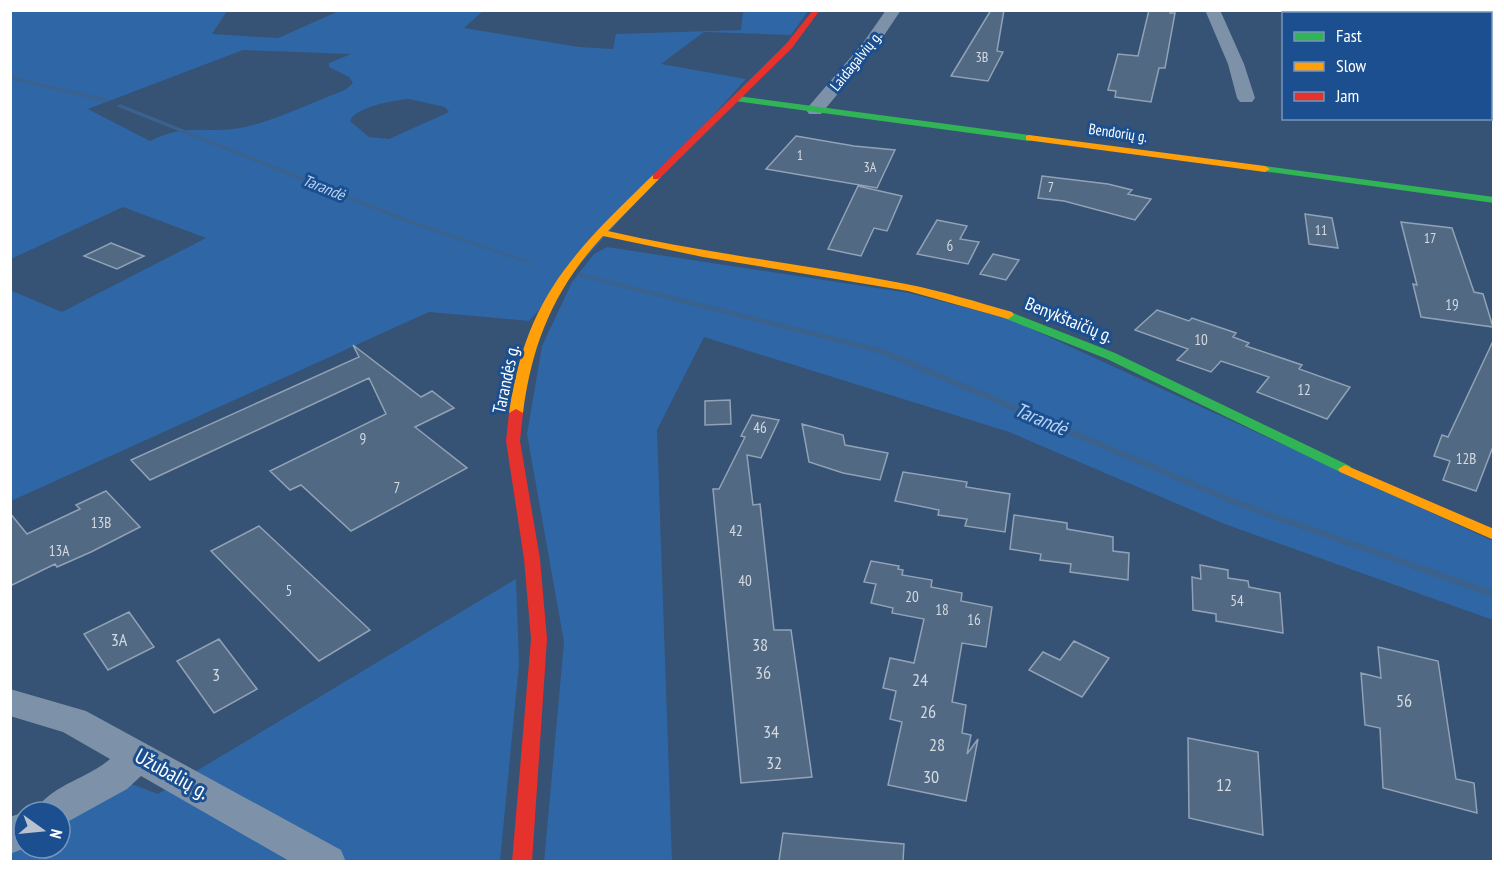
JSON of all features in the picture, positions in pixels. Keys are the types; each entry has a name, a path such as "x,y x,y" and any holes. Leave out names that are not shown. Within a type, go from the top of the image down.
{"street":[{"name":"Tarandės g.","path":"522,861 539,639 532,559 513,441 518,398 539,321 560,282 601,232 738,99 803,31 817,10"},
{"name":"Laidagalvių g.","path":"815,110 869,46 894,10"},
{"path":"1212,10 1236,64 1246,98"},
{"name":"Bendorių g.","path":"738,99 1494,200"},
{"name":"Benykštaičių g.","path":"601,232 651,246 915,289 978,304 1073,337 1387,489 1494,535"},
{"name":"Užubalių g.","path":"10,702 74,721 327,861"},
{"path":"72,802 114,778 139,755"}],"shaded area":[{"path":"11,11 227,11 212,34 278,38 339,11 483,11 464,28 579,47 613,49 616,34 741,30 743,11 808,11 791,35 704,32 661,64 746,79 529,321 429,312 11,501 10,290 62,312 206,238 123,207 11,259","holes":["243,50 351,54 329,63 329,67 349,77 353,83 345,90 258,124 232,129 187,130 163,135 150,141 88,109","409,99 445,107 449,112 389,139 369,137 350,121 353,116 367,108"]},
{"path":"607,247 909,293 1010,319 1493,541 1493,620 1222,523 1009,432 704,337 657,430 672,861 544,862 564,642 527,434 542,346 572,282 594,254"},
{"path":"516,579 519,664 500,861 11,862 10,851 12,851 12,860 72,860 72,816 129,783 158,794"}],"building":[{"path":"991,10 1004,10 997,51 1003,52 988,81 951,76"},
{"path":"1149,10 1171,10 1170,13 1175,13 1165,68 1159,68 1151,102 1115,97 1116,91 1108,90 1118,54 1138,56"},
{"path":"796,136 895,150 877,188 766,169"},
{"path":"1042,176 1108,184 1132,190 1128,194 1151,199 1135,220 1064,201 1038,198"},
{"path":"858,186 902,196 887,231 874,228 861,256 828,249"},
{"path":"1305,214 1332,218 1338,248 1309,244"},
{"path":"937,220 967,226 960,239 979,242 968,264 917,254"},
{"path":"1401,222 1452,228 1474,292 1483,294 1493,327 1421,317 1413,284 1417,285"},
{"path":"111,243 144,256 117,269 84,256"},
{"path":"993,254 1019,260 1006,280 980,274"},
{"path":"1157,310 1189,321 1192,318 1236,333 1233,337 1249,343 1246,346 1302,365 1299,369 1350,387 1327,419 1257,392 1269,377 1221,361 1211,372 1177,360 1188,349 1135,330"},
{"path":"1494,339 1494,444 1476,491 1443,480 1450,461 1434,456 1442,435 1448,437"},
{"path":"353,345 421,397 432,391 454,408 415,427 467,468 351,531 301,485 290,490 270,471 386,414 369,378 150,480 131,460 359,357"},
{"path":"730,400 731,424 705,425 705,401"},
{"path":"752,415 779,420 761,458 747,455 753,505 760,504 774,630 791,630 812,777 741,783 713,489 719,489 745,437 741,436"},
{"path":"802,424 843,435 845,445 888,453 880,480 843,473 809,462"},
{"path":"903,472 967,482 966,487 1010,494 1005,532 965,526 967,519 938,515 939,510 895,501"},
{"path":"106,491 140,527 91,552 57,567 55,564 10,586 10,513 27,534 80,509 76,505"},
{"path":"1014,515 1067,523 1067,529 1113,537 1113,551 1129,553 1128,580 1070,572 1071,564 1040,560 1041,554 1010,549"},
{"path":"259,526 370,630 319,661 211,551"},
{"path":"871,561 899,566 898,569 903,570 902,575 932,580 931,587 962,593 961,601 992,607 986,647 962,643 952,702 966,705 962,733 971,735 967,754 978,739 966,801 888,785 902,722 890,719 896,691 883,688 890,658 914,663 924,619 892,613 893,608 871,603 876,584 864,582"},
{"path":"1200,565 1228,570 1228,578 1248,581 1249,587 1280,593 1283,633 1216,621 1216,614 1193,610 1192,577 1201,579"},
{"path":"129,612 154,647 108,670 84,634"},
{"path":"219,639 257,689 214,713 177,661"},
{"path":"1074,641 1109,658 1082,697 1029,670 1043,652 1060,660"},
{"path":"1378,647 1438,661 1456,779 1474,783 1477,813 1383,788 1380,728 1365,725 1361,673 1381,678"},
{"path":"1188,738 1258,752 1263,835 1189,818"},
{"path":"783,833 904,844 903,861 779,861"}],"waterway":[{"name":"Tarandė","path":"10,77 105,100"},
{"name":"Tarandė","path":"120,106 413,223 529,262"},
{"name":"Tarandė","path":"579,275 881,351 1237,503 1494,595"}],"traffic: fast":[{"path":"738,99 1029,138"},
{"path":"1265,169 1494,200"},
{"path":"1008,315 1111,356 1345,469"}],"traffic: slow":[{"path":"1029,138 1265,169"},
{"path":"516,413 531,345 551,296 581,254 656,177"},
{"path":"601,232 703,254 908,288 1008,315"},
{"path":"1345,469 1494,535"}],"traffic: jam":[{"path":"656,177 789,46 817,10"},
{"path":"516,413 513,441 532,559 539,639 522,862"}]}
